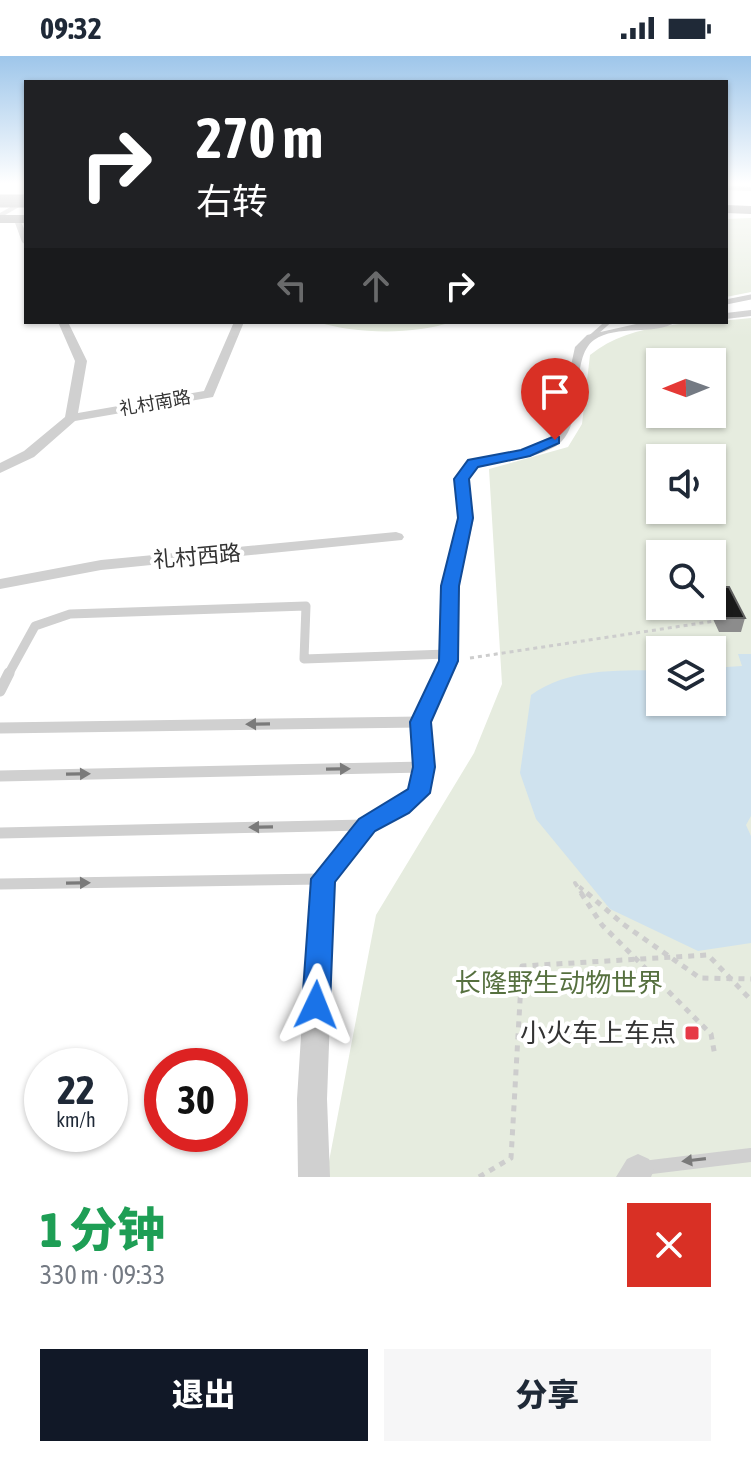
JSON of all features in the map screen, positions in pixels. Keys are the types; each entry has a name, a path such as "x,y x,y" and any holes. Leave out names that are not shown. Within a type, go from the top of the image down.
{"street":[{"path":"728,316 751,313"},
{"path":"0,469 29,454 71,418 81,361 64,324"},
{"name":"礼村南路","path":"71,418 209,394 238,324"},
{"path":"314,1177 312,1099 323,879 367,825 419,793 424,767 420,722 448,658 450,586 466,518 461,479 473,463 525,453 555,440 567,416 579,349 591,337 623,328 655,324"},
{"name":"礼村西路","path":"0,584 101,565 396,537"}],"lane":[{"path":"728,302 751,297"},
{"path":"591,337 606,324"},
{"path":"0,691 25,639 35,626 70,614 306,606 304,659 448,658"},
{"path":"0,728 420,722"},
{"path":"0,776 424,767"},
{"path":"0,833 367,825"},
{"path":"0,884 323,879"},
{"path":"635,1173 751,1155"}],"path":[{"path":"448,658 726,620"},
{"path":"715,1056 711,1034 602,925 575,883 623,924 700,978 751,979"},
{"path":"479,1177 511,1158 522,966 708,955 751,1000"}],"green space":[{"path":"728,234 751,234 751,292 728,297"},
{"name":"长隆野生动物世界","path":"751,318 751,1177 326,1177 376,915 474,753 502,684 489,469 568,447 582,424 590,355 607,344 646,329 682,324 728,324 728,320"},
{"path":"326,324 444,324 403,331"}],"water":[{"path":"738,654 751,654 751,816 746,825 751,836 751,943 698,951 610,909 536,819 520,773 531,695 577,675 646,670 646,716 726,716 726,667 742,666"}],"building":[{"path":"726,587 729,587 745,618 726,618"}],"place":[{"name":"小火车上车点","path":"692,1033"}],"route":[{"path":"316,1005 323,879 367,825 419,793 424,767 420,722 449,661 450,586 466,518 461,479 473,463 525,453 555,440"}]}
